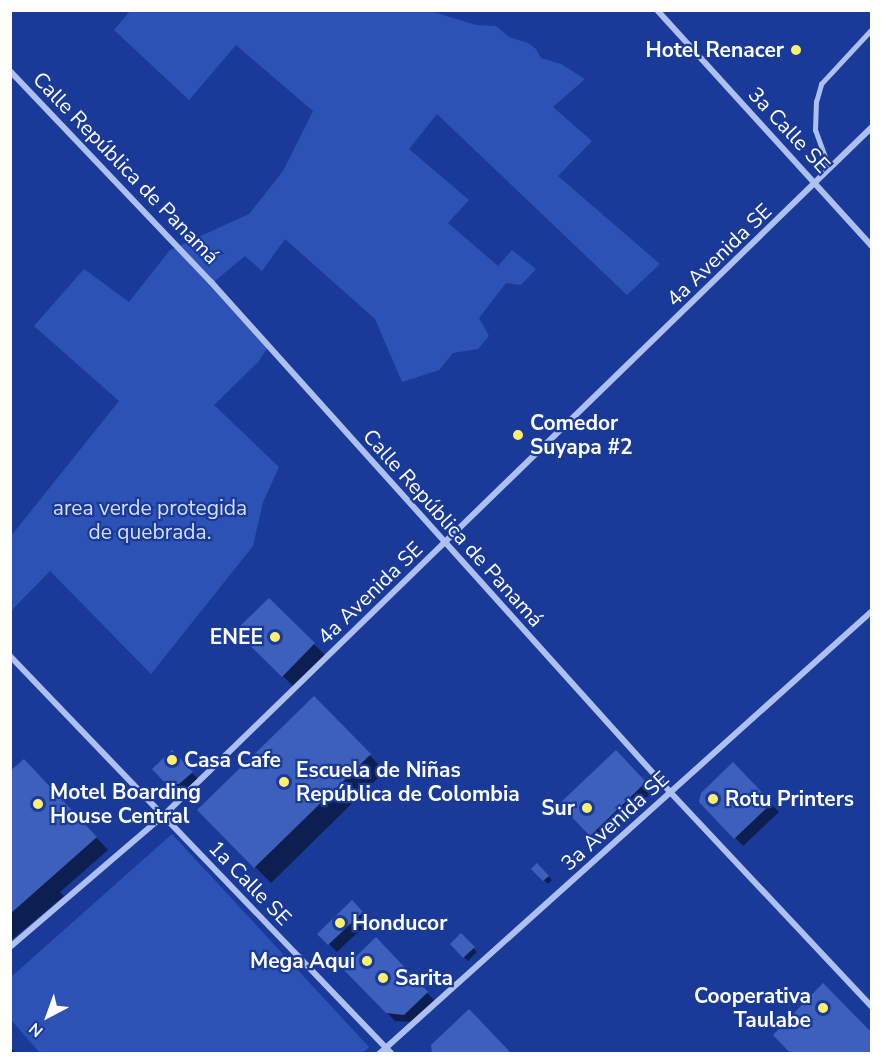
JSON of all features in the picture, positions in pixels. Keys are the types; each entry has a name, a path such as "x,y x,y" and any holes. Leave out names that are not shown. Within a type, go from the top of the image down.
{"street":[{"name":"3a Calle SE","path":"657,10 872,246"},
{"name":"Calle República de Panamá","path":"10,71 211,282 444,544 671,793 872,1007"},
{"name":"4a Avenida SE","path":"10,947 163,816 872,127"},
{"name":"3a Avenida SE","path":"379,1053 872,611"},
{"name":"1a Calle SE","path":"10,656 392,1053"}],"lane":[{"path":"830,168 815,130 818,93 821,84 872,29"}],"green space":[{"name":"area verde protegida de quebrada.","path":"130,11 430,11 476,25 496,26 509,37 528,43 536,49 541,58 561,64 585,79 553,107 592,141 558,176 660,264 627,295 437,114 409,149 469,200 448,223 498,266 512,250 536,269 521,285 506,283 479,318 489,336 478,349 453,353 439,370 402,382 375,319 285,239 262,271 245,256 215,281 267,348 259,361 214,405 279,467 263,502 253,546 151,674 50,571 11,611 11,536 119,401 34,326 84,269 129,302 170,250 249,214 283,171 313,111 236,45 189,100 114,30"},
{"path":"172,834 369,1047 363,1053 40,1053 11,1020 11,977"}],"building":[{"name":"ENEE","path":"269,598 315,643 282,677 235,631"},
{"name":"Escuela de Niñas República de Colombia","path":"314,696 371,754 254,868 197,810"},
{"name":"Casa Cafe","path":"172,750 193,772 179,784 167,785 152,769"},
{"path":"616,750 646,782 590,836 559,804"},
{"name":"Motel Boarding House Central","path":"24,759 97,837 10,914 10,771"},
{"path":"733,762 772,803 734,839 699,802 701,793"},
{"path":"537,863 549,876 543,881 531,869"},
{"name":"Honducor","path":"352,900 363,912 328,945 317,934"},
{"path":"461,933 475,947 463,958 450,944"},
{"path":"376,937 428,992 404,1015 386,1013 343,969"},
{"name":"Cooperativa Taulabe","path":"823,983 872,1033 872,1054 791,1054 773,1035"},
{"path":"469,1009 512,1054 432,1054 431,1045"}],"place":[{"name":"Hotel Renacer","path":"796,50"},
{"name":"Comedor Suyapa #2","path":"518,435"},
{"name":"ENEE","path":"275,637"},
{"name":"Casa Cafe","path":"172,760"},
{"name":"Escuela de Niñas República de Colombia","path":"284,782"},
{"name":"Rotu Printers","path":"713,799"},
{"name":"Motel Boarding House Central","path":"38,804"},
{"name":"Sur","path":"587,808"},
{"name":"Honducor","path":"340,923"},
{"name":"Mega Aqui","path":"367,961"},
{"name":"Sarita","path":"383,978"},
{"name":"Cooperativa Taulabe","path":"823,1008"}]}
